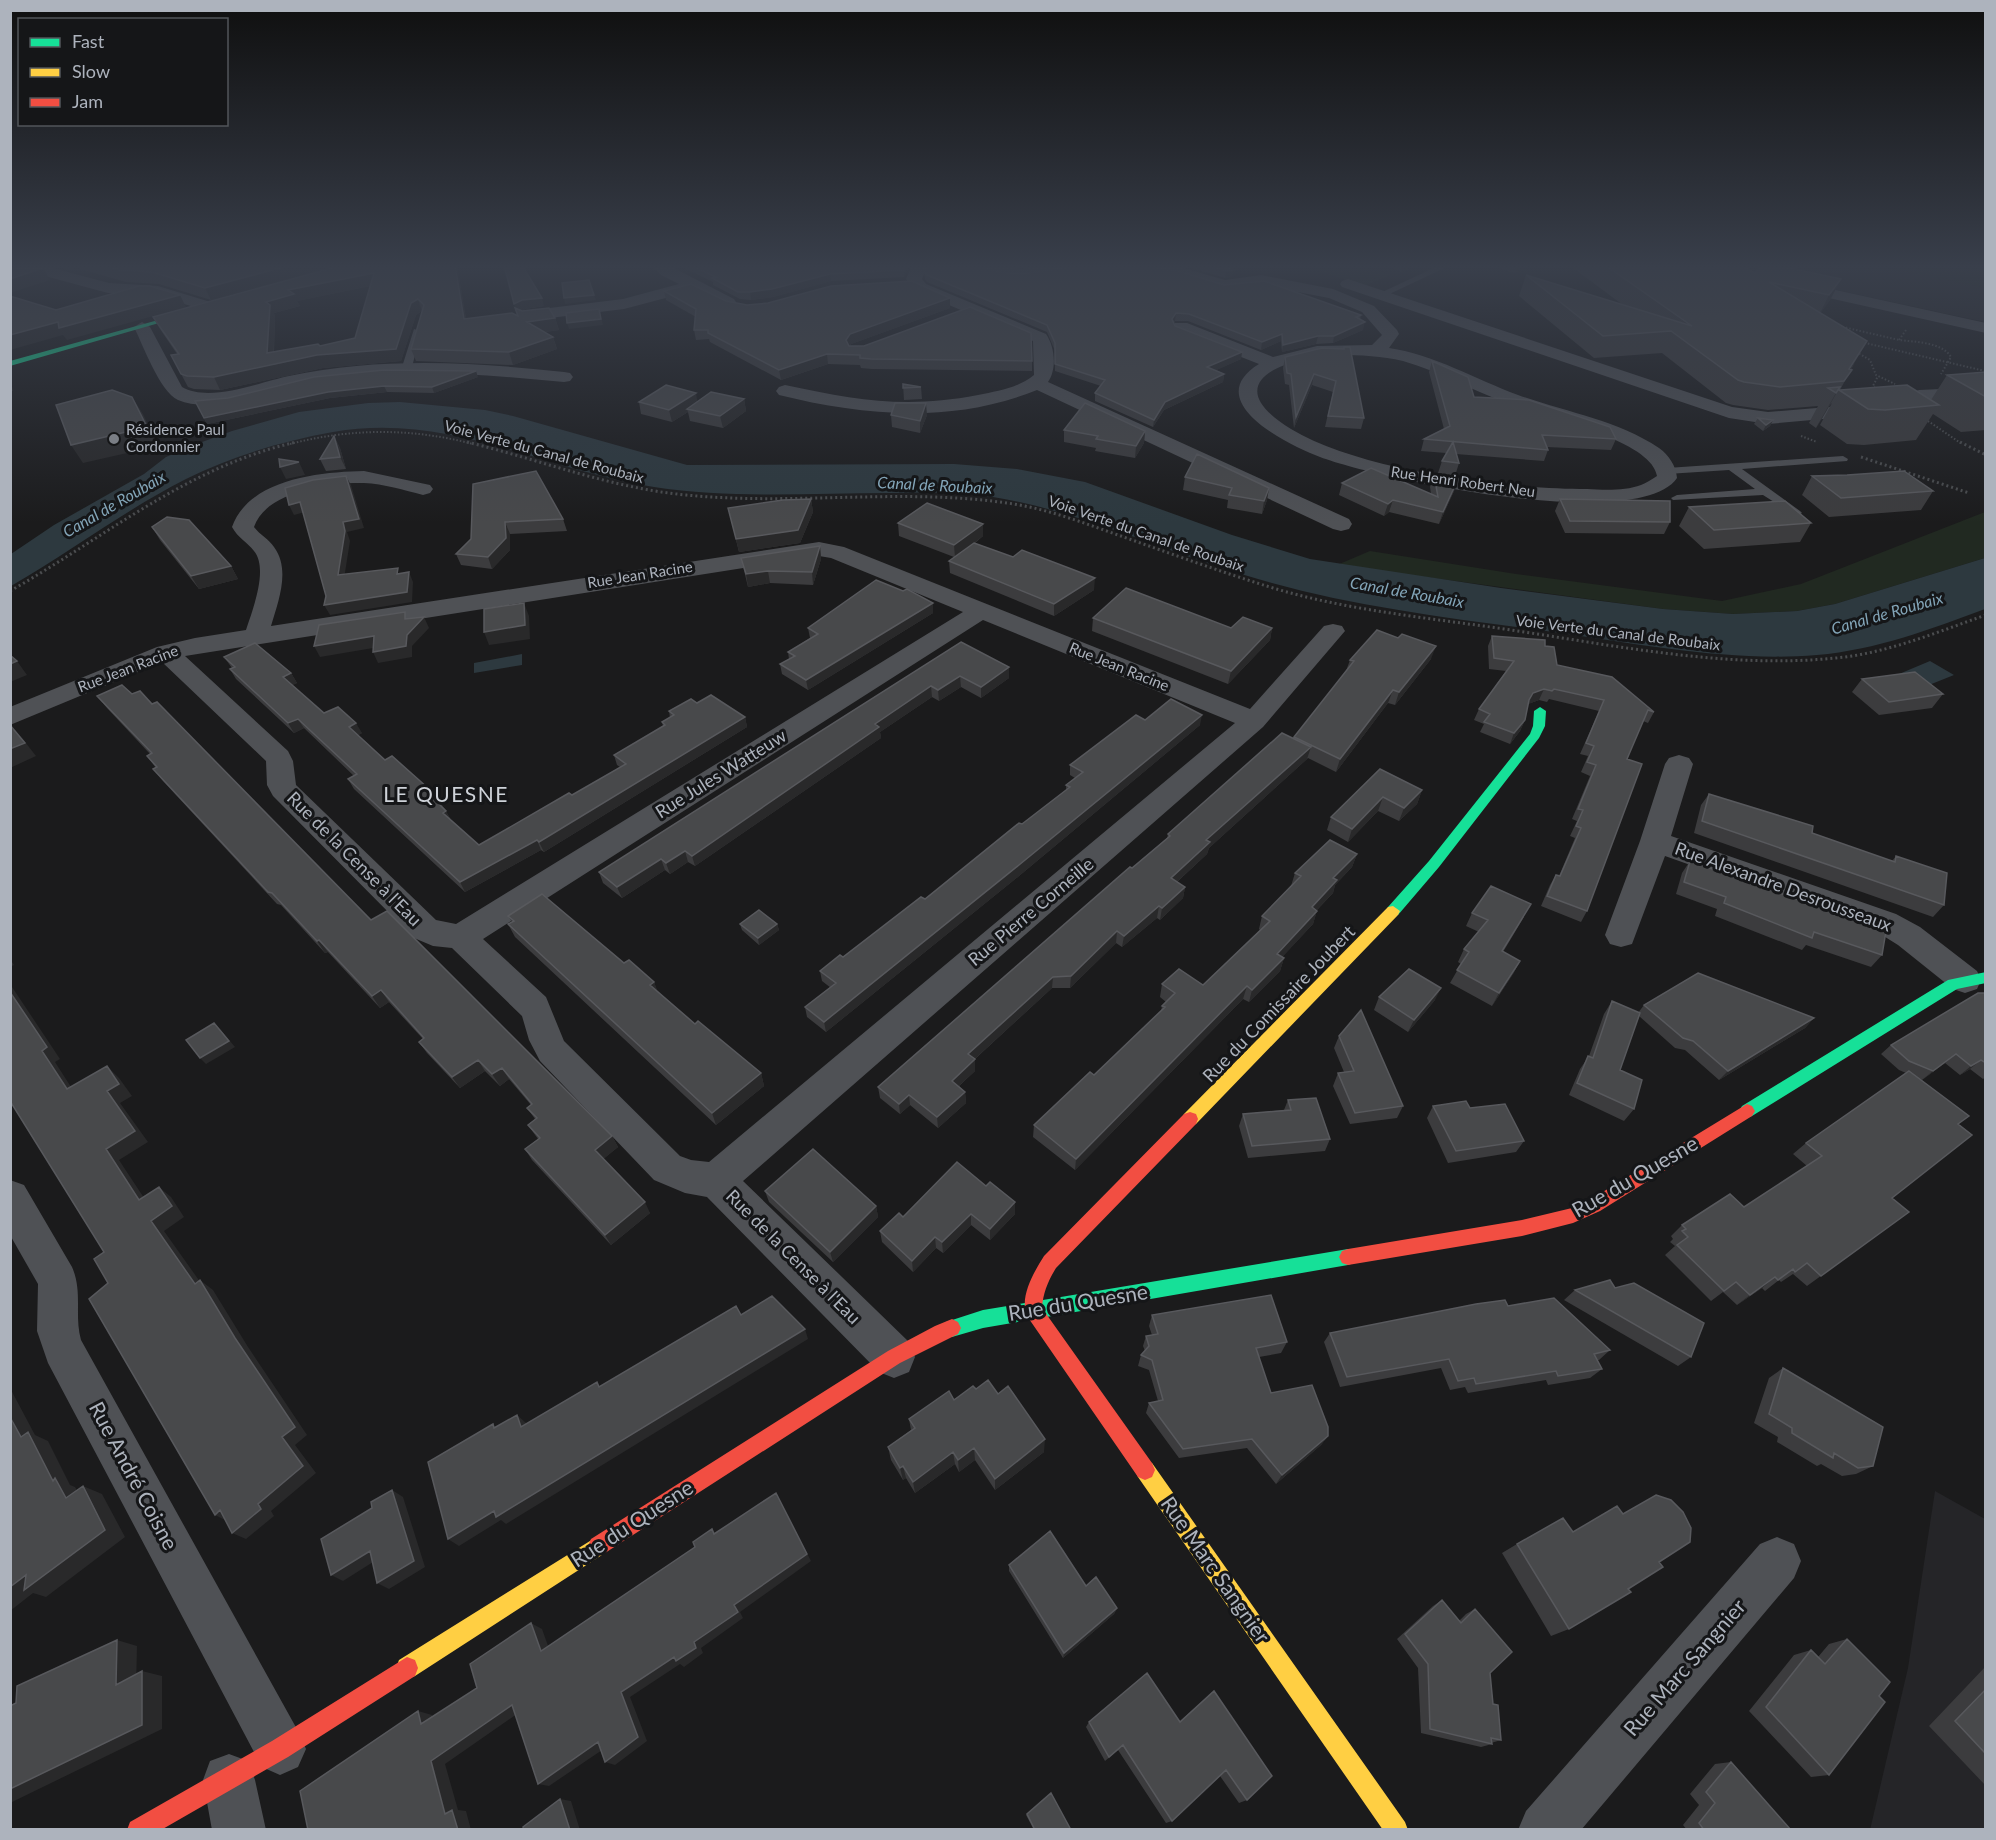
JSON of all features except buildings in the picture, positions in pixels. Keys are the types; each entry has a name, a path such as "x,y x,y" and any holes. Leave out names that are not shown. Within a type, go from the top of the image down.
{"street":[{"path":"10,364 57,351"},
{"path":"155,351 175,390 190,398 218,397 336,373 407,367 466,368 564,377"},
{"path":"785,392 880,408 922,409 965,404 1021,390 1036,383 1044,374 1044,351"},
{"path":"1236,351 1272,363"},
{"name":"Rue Henri Robert Neu","path":"1316,351 1376,351 1426,361 1510,398 1616,434 1652,452 1662,461 1667,471 1664,483 1637,493 1563,494 1469,486 1364,465 1305,443 1258,414 1247,398 1247,387 1252,377 1272,363 1316,351"},
{"path":"1547,351 1729,412 1768,418 1891,408 1919,396 1986,392"},
{"path":"523,373 542,359"},
{"path":"1036,383 1299,510 1341,524"},
{"path":"257,635 273,567 268,553 246,534 243,527 244,518 252,509 288,489 337,478 372,478 423,489"},
{"name":"Rue Jean Racine","path":"10,717 166,652 257,635 813,549 836,552 1254,722"},
{"name":"Rue Jules Watteuw","path":"461,937 981,611"},
{"name":"Rue Pierre Corneille","path":"716,1180 1254,722 1333,631"},
{"name":"Rue de la Cense à l'Eau","path":"166,652 278,757 281,764 280,781 283,789 425,929 433,934 461,937 534,1007 539,1014 543,1036 552,1051 667,1168 693,1179 716,1180 894,1356"},
{"name":"Rue du Comissaire Joubert","path":"1033,1310 1033,1293 1038,1279 1050,1262 1284,1026 1413,890 1535,735 1539,726 1540,711"},
{"name":"Rue Alexandre Desrousseaux","path":"1622,935 1679,764"},
{"name":"Rue Alexandre Desrousseaux","path":"1655,840 1885,922 1975,979"},
{"name":"Rue du Quesne","path":"138,1830 280,1749 894,1356 952,1329 983,1319 1522,1228 1573,1215 1594,1206 1930,997 1975,979"},
{"name":"Rue André Coisne","path":"10,1197 58,1281 58,1331 63,1348 280,1749"},
{"name":"Rue Marc Sangnier","path":"1033,1310 1388,1826"},
{"name":"Rue Marc Sangnier","path":"1545,1830 1777,1561"},
{"path":"229,1780 239,1830"}],"lane":[{"path":"407,367 412,351"},
{"path":"1667,471 1843,459"},
{"path":"1732,467 1796,513"},
{"path":"1677,498 1766,491"}],"path":[{"path":"1854,351 1875,365 1876,375 1899,384"},
{"path":"1899,351 1986,371"},
{"path":"1938,378 1951,357 1945,351"},
{"name":"Voie Verte du Canal de Roubaix","path":"10,591 50,569 174,489 216,468 310,439 344,433 397,430 434,434 473,442 597,480 657,492 718,497 930,495 1015,504 1083,522 1264,585 1304,596 1425,617 1678,653 1734,658 1814,660 1841,657 1901,644 1986,615"}],"shaded area":[{"path":"1985,512 1985,558 1835,604 1797,611 1733,614 1663,609 1337,565 1370,551 1516,574 1722,601 1801,584"},
{"path":"1935,1491 1985,1519 1985,1829 1870,1830 1908,1668"}],"water":[{"name":"Canal de Roubaix","path":"400,402 485,410 513,416 687,465 954,464 1017,469 1085,482 1232,535 1310,559 1501,588 1663,609 1733,614 1797,611 1835,604 1985,558 1985,609 1903,638 1861,649 1785,657 1689,651 1446,617 1333,598 1225,569 1061,513 993,497 942,493 772,494 683,491 613,479 457,436 417,430 376,428 333,432 295,440 240,456 203,471 141,504 11,586 11,554 54,525 144,474 166,457 232,431 299,412 368,403"},
{"path":"522,654 522,665 474,673 474,663"},
{"path":"1930,661 1954,675 1924,687 1899,674"}],"traffic: fast":[{"path":"10,364 56,351"},
{"path":"1393,911 1434,864 1535,735 1539,726 1540,711"},
{"path":"1747,1111 1953,984 1986,977"},
{"path":"952,1328 983,1319 1348,1257"}],"traffic: slow":[{"path":"1190,1119 1393,911"},
{"path":"1145,1470 1397,1830"},
{"path":"407,1668 598,1546"}],"traffic: jam":[{"path":"1348,1257 1522,1228 1573,1215 1594,1206 1747,1111"},
{"path":"1145,1470 1033,1310 1038,1284 1050,1262 1190,1119"},
{"path":"598,1546 894,1357 952,1328"},
{"path":"138,1830 280,1749 407,1668"}],"place":[{"name":"Résidence Paul Cordonnier","path":"114,439"}],"district":[{"name":"LE QUESNE","path":"446,795"}]}
